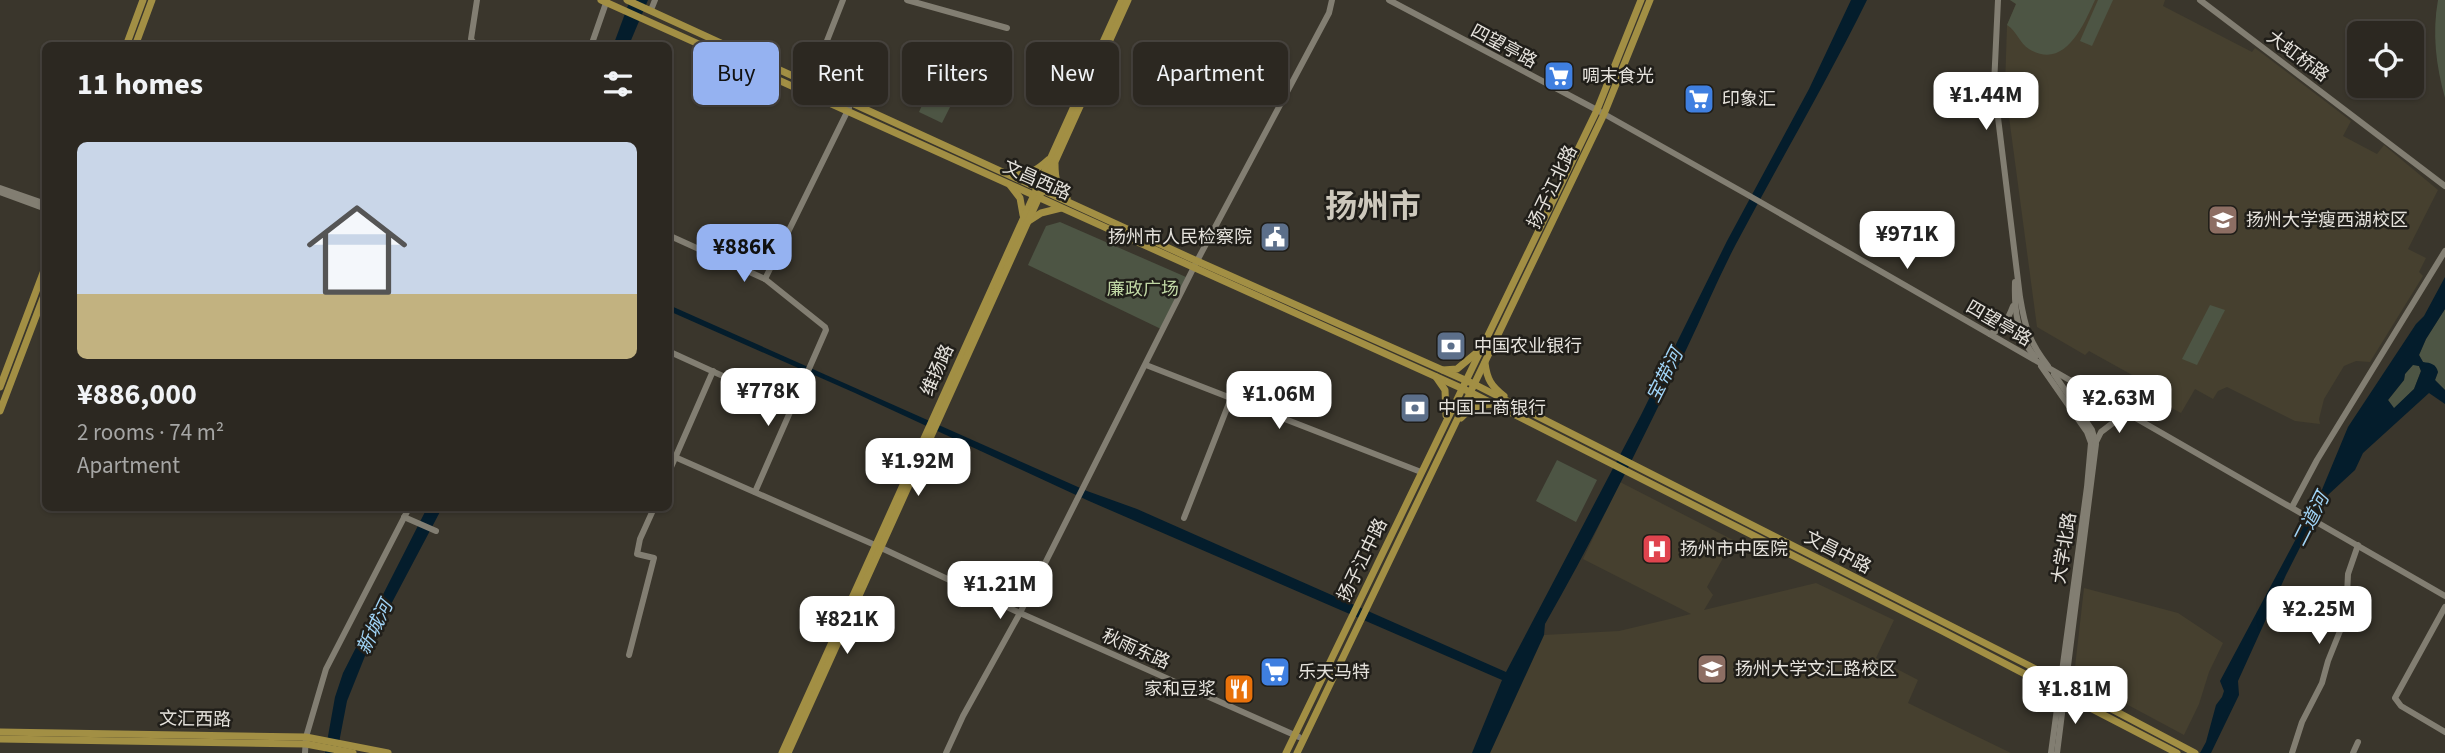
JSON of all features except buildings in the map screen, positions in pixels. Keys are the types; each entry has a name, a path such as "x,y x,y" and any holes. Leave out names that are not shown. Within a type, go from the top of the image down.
{"main road":[{"path":"127,42 143,0"},
{"path":"136,42 152,0"},
{"name":"文昌西路","path":"627,0 793,76"},
{"name":"维扬路","path":"1053,159 1122,0"},
{"name":"维扬路","path":"782,753 1128,0"},
{"name":"扬子江北路","path":"1463,384 1597,110 1641,0"},
{"name":"扬子江北路","path":"1472,388 1604,114 1650,0"},
{"name":"文昌西路","path":"605,1 1061,208 1443,370 1463,384"},
{"name":"文昌西路","path":"856,105 1040,187 1196,265 1435,377 1463,384"},
{"path":"1014,176 1028,174 1053,159 1059,190 1069,201"},
{"path":"1009,184 1020,198 1025,220 1061,208"},
{"path":"0,387 42,276"},
{"path":"0,411 42,301"},
{"path":"1443,370 1457,369 1480,349"},
{"path":"1485,362 1487,378 1493,388 1518,407"},
{"path":"1435,377 1445,390 1446,420"},
{"path":"1463,384 1472,388"},
{"name":"扬子江中路","path":"1286,753 1463,384"},
{"name":"扬子江中路","path":"1297,753 1472,388"},
{"name":"文昌中路","path":"1472,388 1494,404 1612,460 1631,465 2064,683 2195,753"},
{"name":"文昌中路","path":"1472,388 1518,407 1612,460 1628,473 2177,753"},
{"path":"1454,426 1468,410 1479,405 1494,404"},
{"name":"维扬路","path":"788,753 878,546"},
{"name":"文汇西路","path":"0,732 306,740 343,748 388,753"},
{"name":"文汇西路","path":"0,739 306,740"},
{"name":"文汇西路","path":"343,748 353,753"}],"street":[{"path":"474,42 471,38 477,0"},
{"path":"649,10 655,0"},
{"path":"826,42 843,0"},
{"path":"907,0 1007,29"},
{"path":"946,753 1196,265 1329,13 1332,0"},
{"name":"四望亭路","path":"1389,0 1597,110 1748,195 2445,596"},
{"path":"1998,0 1994,85 2025,327 2033,348 2092,430 2096,444"},
{"name":"大虹桥路","path":"2200,0 2445,186"},
{"path":"592,42 605,1"},
{"path":"765,279 851,105"},
{"path":"0,190 42,206"},
{"path":"672,237 765,279 826,330 755,492"},
{"path":"2292,507 2317,460 2445,251"},
{"path":"1990,334 1998,331 2008,320 2014,304 2016,263"},
{"name":"大学北路","path":"2014,304 2019,330 2026,347 2087,432 2091,443 2064,683"},
{"path":"672,353 791,407"},
{"path":"1146,365 1421,472"},
{"path":"672,456 713,371"},
{"path":"1184,518 1231,398"},
{"path":"2096,444 2101,432 2126,414"},
{"name":"大学北路","path":"2051,753 2064,683 2096,444"},
{"name":"秋雨东路","path":"672,456 1304,739"},
{"path":"305,753 306,740 326,669 407,511"},
{"path":"629,655 654,558 637,554 652,511"},
{"path":"404,517 436,531"},
{"path":"2292,753 2302,722 2322,683 2346,617 2348,574 2358,545"},
{"path":"2445,607 2395,698 2401,706 2445,732"},
{"name":"大学北路","path":"2057,753 2062,693"},
{"path":"2353,753 2358,742"}],"shaded area":[{"name":"扬州大学瘦西湖校区","path":"2010,0 2165,0 2163,6 2252,52 2255,48 2351,121 2343,136 2377,154 2384,145 2438,190 2408,249 2426,258 2419,272 2423,276 2370,362 2356,361 2344,366 2324,399 2320,424 2295,421 2227,387 2218,391 2213,399 2195,389 2181,413 2139,391 2143,381 2089,351 2085,355 2037,327 2005,87 2007,25 2016,4"},
{"name":"扬州大学文汇路校区","path":"1620,482 1733,540 1707,587 1713,595 1704,610 1816,583 1894,620 1876,658 1918,680 1908,703 2011,753 1490,753 1544,635 1619,631 1691,614 1583,559"},
{"path":"2084,588 2178,613 2223,643 2184,735 2074,676"}],"green space":[{"path":"2010,0 2095,0 2071,42 2053,54 2042,54 2029,49 2007,25 2016,4"},
{"path":"2098,0 2113,0 2092,46 2080,41"},
{"path":"2438,0 2445,0 2445,98 2436,49"},
{"path":"922,105 951,105 942,123 919,112"},
{"name":"廉政广场","path":"1060,222 1186,277 1161,329 1028,265 1046,226"},
{"path":"2210,305 2225,310 2197,365 2182,359"},
{"path":"2445,309 2445,390 2435,380 2438,372 2423,362 2419,355"},
{"path":"2413,364 2419,366 2421,371 2414,389 2394,409 2388,400"},
{"path":"1557,460 1597,480 1576,522 1536,501"}],"water":[{"path":"630,0 648,0 630,42 614,42"},
{"name":"宝带河","path":"1851,0 1867,0 1736,244 1618,488 1545,624 1544,635 1490,753 1472,753 1502,680 1089,501 672,312 672,306 1087,491 1137,509 1506,672 1641,415 1727,241 1809,89"},
{"name":"二道河","path":"2445,277 2445,309 2419,355 2423,362 2433,364 2437,369 2435,380 2445,390 2445,404 2429,393 2363,453 2355,470 2329,494 2286,575 2238,681 2239,695 2211,753 2200,753 2206,742 2216,705 2224,691 2220,681 2321,492 2348,427 2424,316","holes":["2413,365 2419,366 2421,371 2414,389 2394,408 2388,400"]},
{"name":"新城河","path":"425,511 440,511 369,646 347,701 337,753 325,753 335,697 343,673"}],"place":[{"name":"啁末食光","path":"1559,76"},
{"name":"印象汇","path":"1699,99"},
{"name":"扬州大学瘦西湖校区","path":"2223,220"},
{"name":"扬州市人民检察院","path":"1275,237"},
{"name":"中国农业银行","path":"1451,346"},
{"name":"中国工商银行","path":"1415,408"},
{"name":"扬州市中医院","path":"1657,549"},
{"name":"扬州大学文汇路校区","path":"1712,669"},
{"name":"乐天马特","path":"1275,672"},
{"name":"家和豆浆","path":"1239,689"}],"district":[{"name":"扬州市","path":"1373,206"}]}
